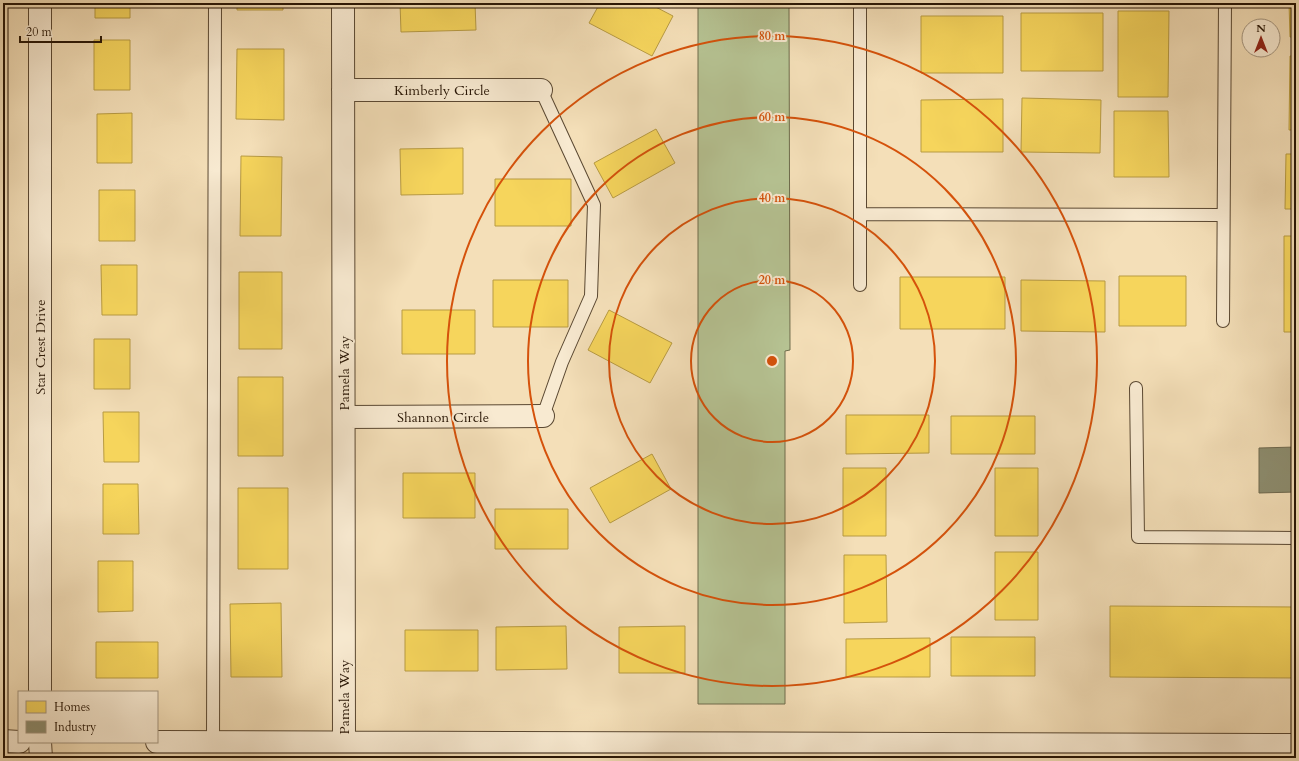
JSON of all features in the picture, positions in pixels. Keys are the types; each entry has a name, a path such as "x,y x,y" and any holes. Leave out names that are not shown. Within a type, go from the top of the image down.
{"street":[{"name":"Star Crest Drive","path":"40,3 40,691"},
{"name":"Pamela Way","path":"342,3 344,742"},
{"name":"Kimberly Circle","path":"343,90 541,90"},
{"name":"Shannon Circle","path":"344,418 543,416"},
{"path":"3,742 18,742"},
{"path":"158,742 344,742 743,751 1296,745"},
{"path":"40,743 41,758"}],"lane":[{"path":"213,742 215,3"},
{"path":"860,3 860,285"},
{"path":"1223,321 1225,3"},
{"path":"541,90 594,205 591,296 562,362 543,416"},
{"path":"860,214 1223,215"},
{"path":"1136,388 1138,537 1296,538"}],"green space":[{"path":"698,3 789,3 790,350 785,351 785,704 698,704"}],"building: Homes":[{"path":"95,3 130,3 130,18 95,18"},
{"path":"237,3 283,3 283,10 237,10"},
{"path":"400,3 475,3 476,30 401,32"},
{"path":"600,3 648,3 673,16 652,56 589,23"},
{"path":"1289,3 1296,3 1296,37 1290,37"},
{"path":"1118,11 1169,11 1168,97 1118,97"},
{"path":"1021,13 1103,13 1103,71 1021,71"},
{"path":"921,16 1003,16 1003,73 921,73"},
{"path":"94,40 130,40 130,90 94,90"},
{"path":"237,49 284,49 284,120 236,119"},
{"path":"1290,56 1296,56 1296,130 1289,130"},
{"path":"1022,98 1101,100 1100,153 1021,152"},
{"path":"1003,99 1003,152 921,152 921,100"},
{"path":"1114,111 1168,111 1169,177 1114,177"},
{"path":"132,113 132,163 97,163 97,114"},
{"path":"656,129 675,163 613,198 594,163"},
{"path":"463,148 463,194 401,195 400,149"},
{"path":"1286,154 1296,154 1296,209 1285,209"},
{"path":"241,156 282,157 281,236 240,236"},
{"path":"495,179 571,179 571,226 495,226"},
{"path":"99,190 135,190 135,241 99,241"},
{"path":"1284,236 1296,236 1296,332 1284,332"},
{"path":"101,265 137,265 137,315 102,315"},
{"path":"239,272 282,272 282,349 239,349"},
{"path":"1119,276 1186,276 1186,326 1119,326"},
{"path":"900,277 1005,277 1005,329 900,329"},
{"path":"493,280 568,280 568,327 493,327"},
{"path":"1021,280 1105,281 1105,332 1021,331"},
{"path":"402,310 475,310 475,354 402,354"},
{"path":"609,310 672,343 650,383 588,350"},
{"path":"94,339 130,339 130,389 94,389"},
{"path":"238,377 283,377 283,456 238,456"},
{"path":"103,412 139,412 139,462 104,462"},
{"path":"846,415 929,415 929,453 846,454"},
{"path":"951,416 1035,416 1035,454 951,454"},
{"path":"652,454 671,489 610,523 590,488"},
{"path":"843,468 886,468 886,536 843,536"},
{"path":"995,468 1038,468 1038,536 995,536"},
{"path":"403,473 475,473 475,518 403,518"},
{"path":"103,484 138,484 139,534 103,534"},
{"path":"238,488 288,488 288,569 238,569"},
{"path":"495,509 568,509 568,549 495,549"},
{"path":"995,552 1038,552 1038,620 995,620"},
{"path":"844,555 886,555 887,622 844,623"},
{"path":"98,561 133,561 133,611 98,612"},
{"path":"281,603 282,677 231,677 230,604"},
{"path":"1110,606 1296,607 1296,678 1110,677"},
{"path":"566,626 567,669 496,670 496,627"},
{"path":"685,626 685,673 619,673 619,627"},
{"path":"405,630 478,630 478,671 405,671"},
{"path":"951,637 1035,637 1035,676 951,676"},
{"path":"930,638 930,677 846,677 846,639"},
{"path":"96,642 158,642 158,678 96,678"}],"building: Industry":[{"path":"1296,447 1296,492 1259,493 1259,448"}]}
